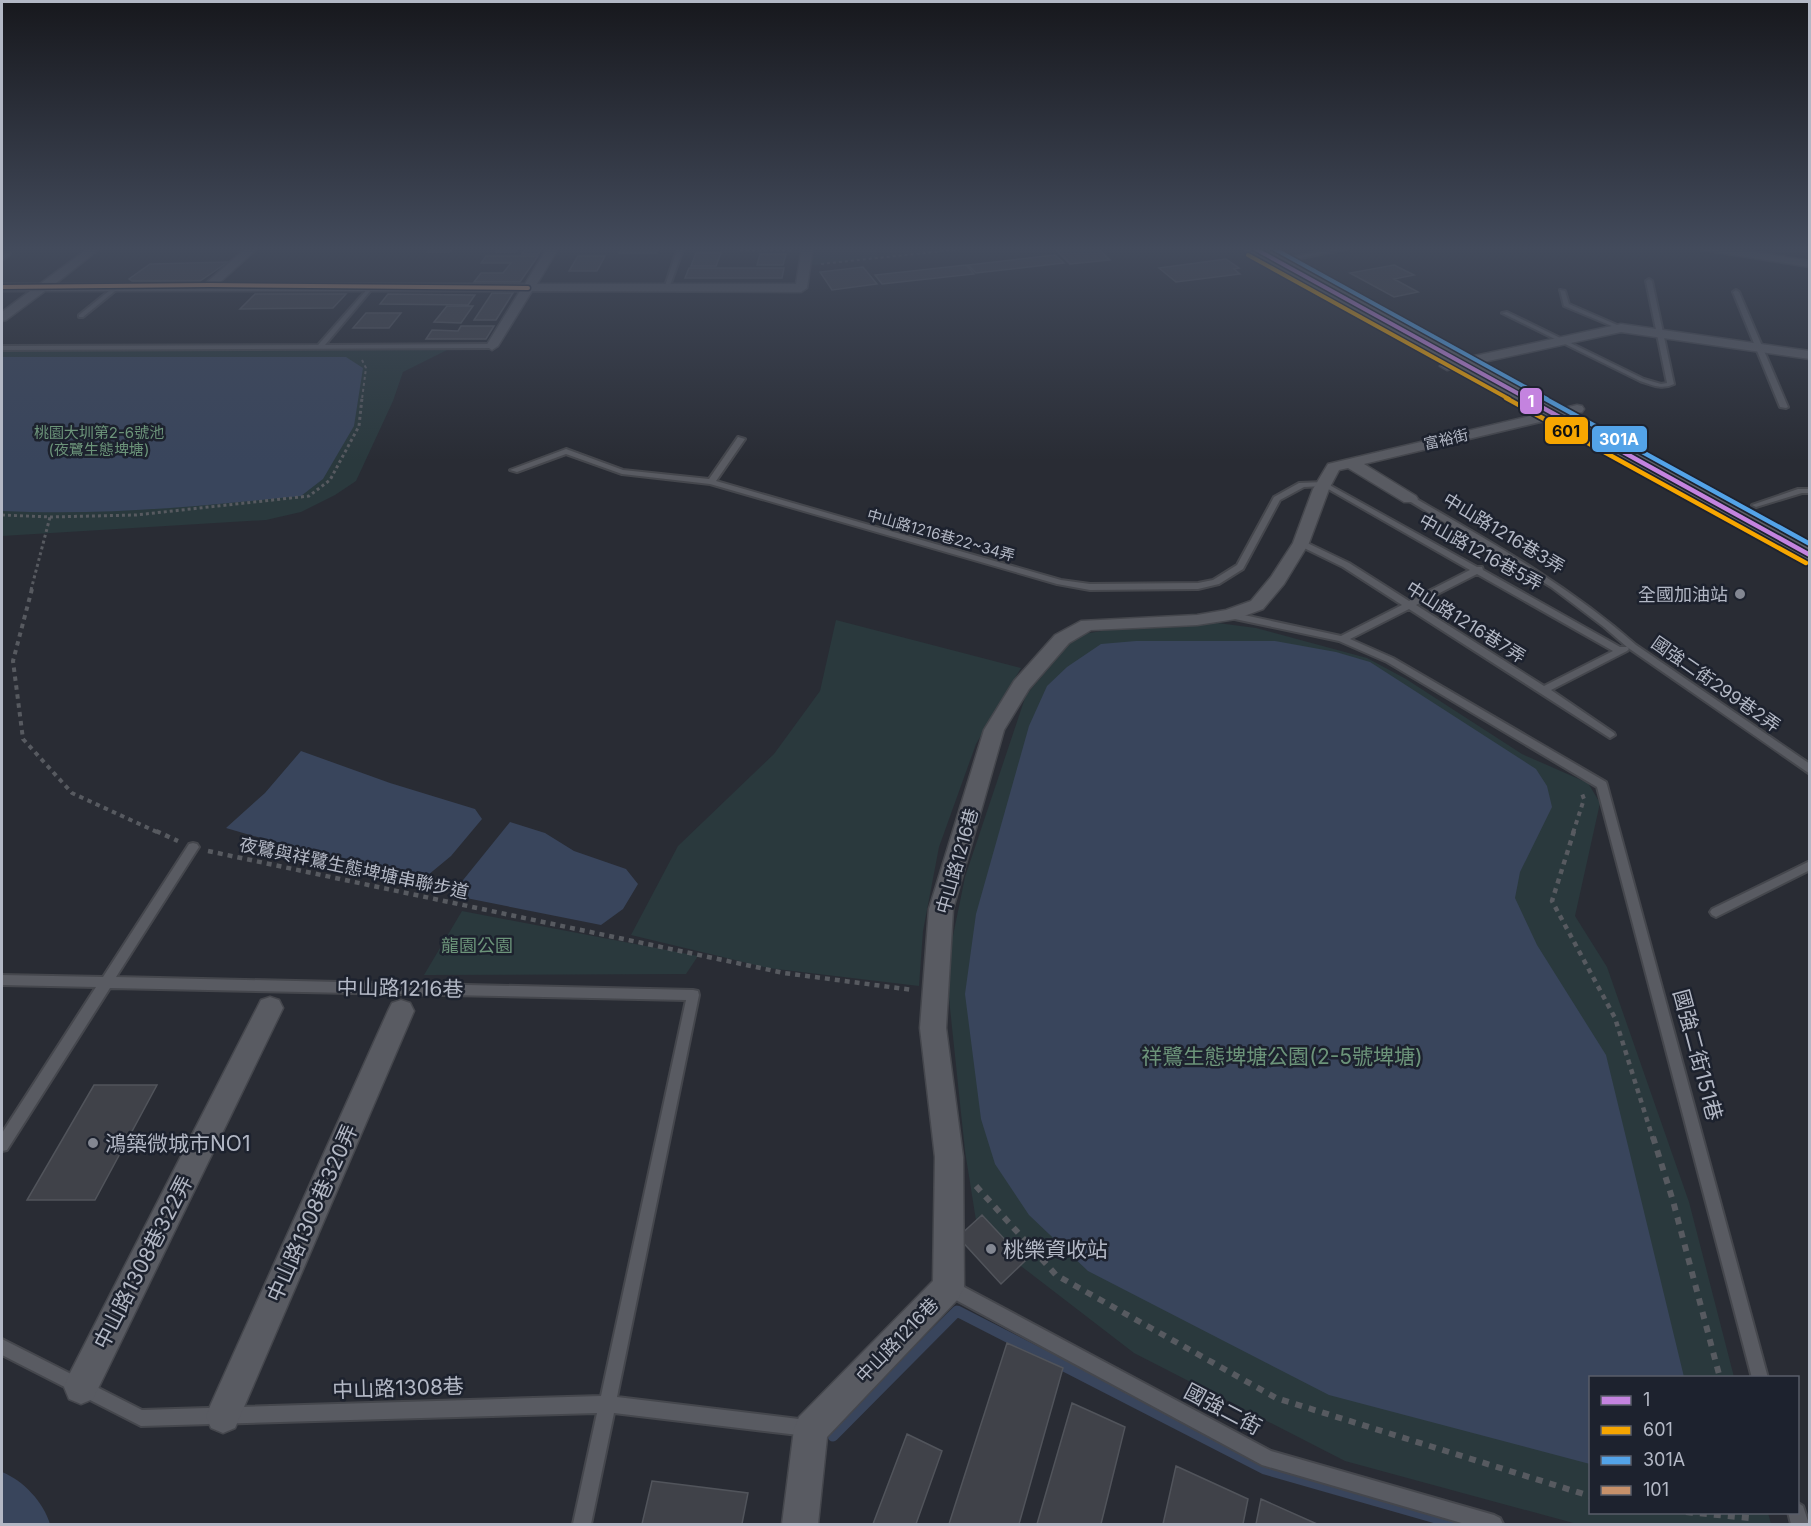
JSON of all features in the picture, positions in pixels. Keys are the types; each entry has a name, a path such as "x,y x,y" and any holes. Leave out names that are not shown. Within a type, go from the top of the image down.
{"main road":[{"path":"1374,318 1454,365 1553,415 1809,555"},
{"path":"1409,318 1809,534"}],"street":[{"path":"492,346 509,318"},
{"path":"1454,365 1621,328 1809,355"},
{"name":"富裕街","path":"1324,484 1333,467 1349,462 1577,409"},
{"name":"中山路1216巷3弄","path":"1349,462 1410,500"},
{"name":"中山路1216巷","path":"811,1429 948,1287 949,1157 933,1028 941,909 994,730 1021,685 1062,639 1087,625 1197,620 1230,615 1257,605 1278,580 1301,543 1324,484"},
{"name":"中山路1308巷322弄","path":"81,1387 270,1008"},
{"name":"中山路1308巷320弄","path":"223,1416 401,1011"},
{"path":"800,1524 811,1429"}],"lane":[{"path":"320,347 344,318"},
{"path":"1516,318 1642,380 1661,386 1671,384 1658,318"},
{"path":"1598,318 1621,328"},
{"path":"1747,318 1784,407"},
{"path":"2,348 492,346"},
{"path":"711,482 741,439"},
{"name":"中山路1216巷22~34弄","path":"514,470 566,452 622,472 711,482 738,492 1049,579 1090,587 1198,586 1216,582 1240,567 1277,499 1302,485 1324,484"},
{"name":"中山路1216巷5弄","path":"1324,484 1479,569 1620,651"},
{"path":"1756,505 1801,490 1809,491"},
{"name":"中山路1216巷3弄","path":"1410,500 1543,576 1633,646"},
{"name":"中山路1216巷7弄","path":"1301,543 1346,565 1544,690 1610,735"},
{"path":"1342,639 1479,569"},
{"name":"國強二街151巷","path":"1230,615 1342,639 1390,660 1602,785 1760,1376"},
{"path":"1544,690 1633,646"},
{"name":"國強二街299巷2弄","path":"1633,646 1809,770"},
{"path":"2,1145 193,847"},
{"path":"1716,912 1809,865"},
{"name":"中山路1216巷","path":"2,980 693,995 608,1404"},
{"name":"國強二街","path":"948,1287 1268,1459 1494,1524"},
{"name":"中山路1308巷","path":"2,1347 141,1419 608,1404 811,1429"},
{"path":"582,1524 608,1404"}],"path":[{"path":"2,515 50,517 136,515 309,496 330,480 359,426 366,368 357,347"},
{"name":"夜鷺與祥鷺生態埤塘串聯步道","path":"50,517 13,661 23,739 72,793 193,847 784,974 935,993"},
{"path":"1566,764 1584,799 1552,901 1615,1018 1673,1201 1720,1376"},
{"path":"949,1157 1056,1275 1276,1398 1589,1496"},
{"path":"1707,1514 1749,1518 1748,1514"}],"green space":[{"name":"桃園大圳第2-6號池 (夜鷺生態埤塘)","path":"453,347 403,372 393,401 356,481 335,495 301,512 266,520 2,536 2,350"},
{"path":"836,620 1021,668 976,744 939,847 923,931 919,986 768,968 631,935 678,846 774,754 820,691"},
{"name":"祥鷺生態埤塘公園(2-5號埤塘)","path":"1210,622 1256,628 1367,658 1406,679 1522,754 1588,783 1600,803 1575,916 1607,967 1689,1202 1734,1376 1589,1376 1589,1514 1768,1514 1771,1524 1577,1524 1345,1461 1134,1353 978,1233 965,1151 946,970 965,877 1026,695 1077,635 1120,628"},
{"name":"龍園公園","path":"462,911 698,956 686,974 424,975"}],"water":[{"name":"桃園大圳第2-6號池 (夜鷺生態埤塘)","path":"2,357 346,357 363,368 354,426 323,479 301,496 152,509 78,512 2,511"},
{"name":"祥鷺生態埤塘公園(2-5號埤塘)","path":"1136,641 1275,641 1336,652 1370,662 1536,769 1547,786 1552,807 1520,872 1515,898 1537,945 1606,1055 1684,1376 1589,1376 1589,1464 1329,1395 1088,1271 1029,1215 995,1164 981,1119 965,994 976,914 1029,726 1047,686 1067,667 1101,644"},
{"path":"301,751 390,783 475,809 482,819 451,856 422,880 409,881 226,828 265,793"},
{"path":"510,822 545,833 574,851 626,869 638,884 623,909 601,925 451,895"}],"building":[{"path":"361,318 397,318 389,328 353,328"},
{"path":"437,318 464,318 461,323 434,322"},
{"path":"475,318 497,318 496,320 474,320"},
{"path":"461,326 494,326 486,339 426,339 432,330 458,331"},
{"name":"鴻築微城市NO1","path":"94,1085 157,1085 95,1200 27,1200"},
{"name":"桃樂資收站","path":"982,1215 1025,1261 1001,1284 958,1237"},
{"path":"1007,1343 1063,1368 1019,1524 949,1524"},
{"path":"1072,1403 1125,1427 1101,1524 1037,1524"},
{"path":"907,1434 942,1451 916,1524 873,1524"},
{"path":"1176,1466 1248,1499 1243,1524 1163,1524"},
{"path":"652,1481 748,1493 742,1524 642,1524"},
{"path":"1261,1499 1317,1524 1256,1524"}],"waterway":[{"path":"833,1436 957,1311 1265,1469 1457,1524"},
{"path":"2,1493 29,1524"}],"transit line":[{"name":"601","path":"1363,318 1806,563"},
{"name":"1","path":"1381,318 1810,555"},
{"name":"301A","path":"1400,318 1810,544"}],"place":[{"name":"全國加油站","path":"1740,594"},
{"name":"鴻築微城市NO1","path":"93,1143"},
{"name":"桃樂資收站","path":"991,1249"}]}
